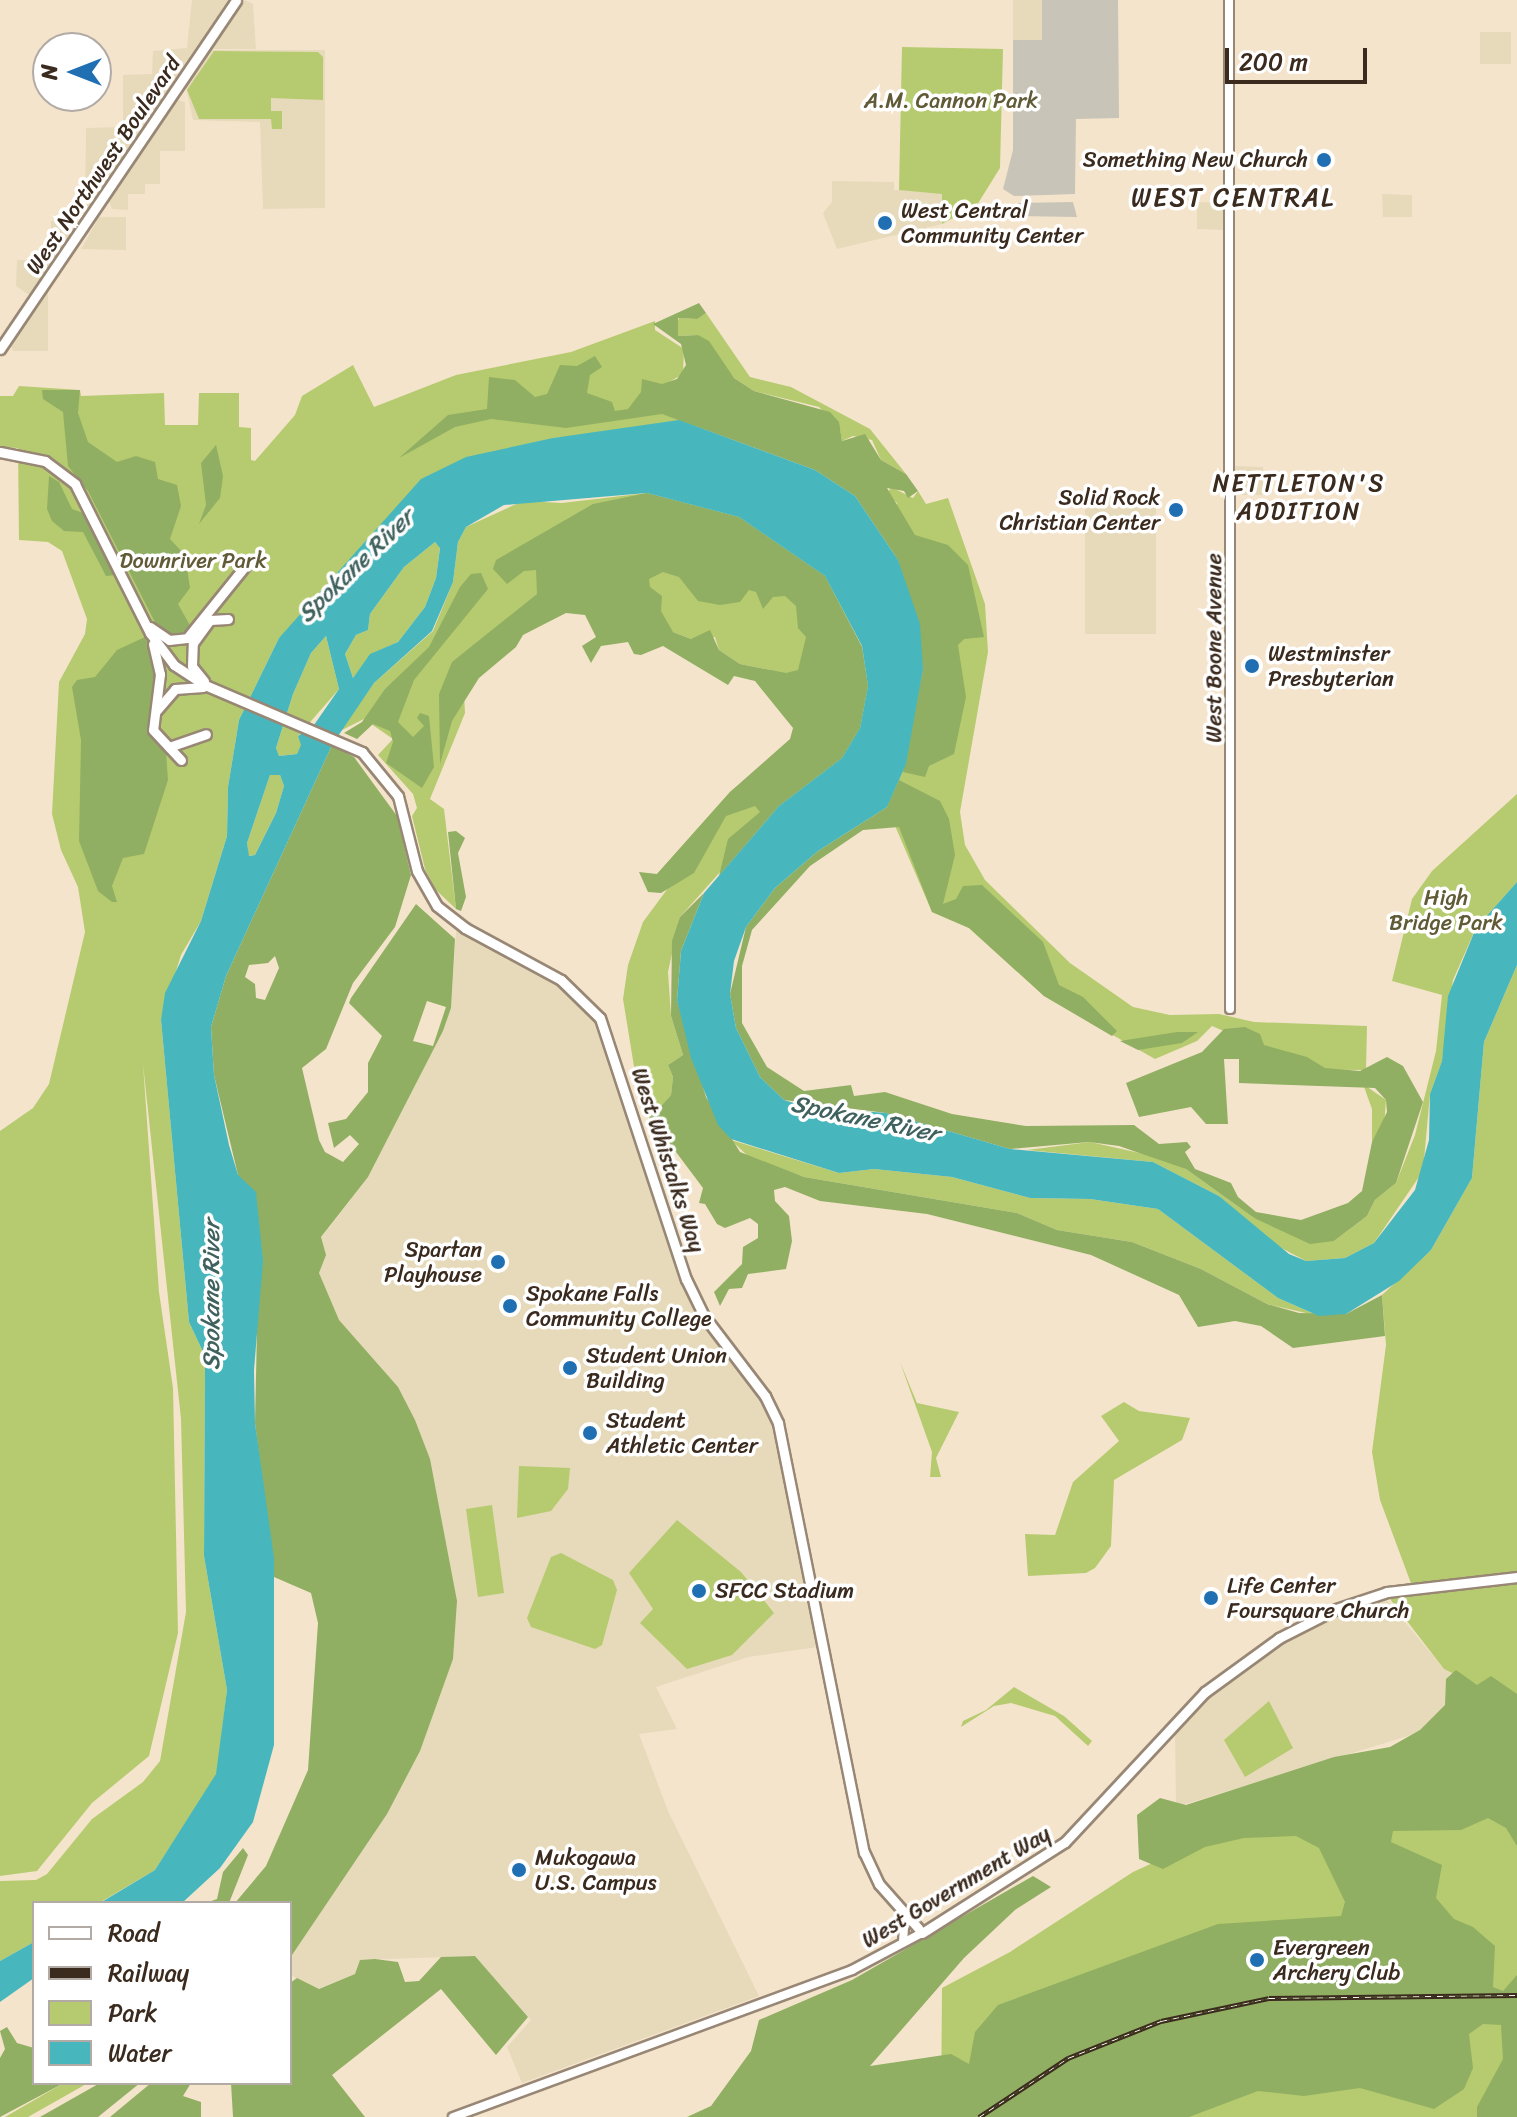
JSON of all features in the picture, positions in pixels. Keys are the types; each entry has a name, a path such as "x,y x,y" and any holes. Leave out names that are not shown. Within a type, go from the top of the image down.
{"main road":[{"name":"West Northwest Boulevard","path":"0,349 236,0"},
{"name":"West Boone Avenue","path":"1229,0 1230,1009"},
{"path":"0,452 45,461 75,484 145,622 174,665 216,690"},
{"path":"145,622 161,637 178,641 207,616 245,566"},
{"path":"207,616 228,617 210,620 190,651 194,669 216,690"},
{"path":"145,622 159,668 155,733 181,760"},
{"path":"154,713 179,687 216,690"},
{"name":"West Whistalks Way","path":"216,690 362,752 398,796 417,871 433,901 460,925 575,990 600,1018 612,1043 686,1279 704,1316 765,1396 778,1423 864,1852 879,1884 920,1930"},
{"path":"169,747 206,734"},
{"name":"West Government Way","path":"453,2117 809,1986 903,1942 945,1918 1065,1842 1205,1692 1263,1647 1336,1609 1413,1586 1517,1577"},
{"path":"903,1911 923,1922 945,1918"},
{"path":"903,1911 908,1926 903,1942"}],"shaded area":[{"path":"192,0 228,0 85,212 86,128 123,127 123,75 152,74 153,51 187,48"},
{"path":"245,0 253,4 256,49 212,49"},
{"path":"1013,0 1042,0 1042,40 1013,40"},
{"path":"1042,0 1118,0 1119,118 1076,119 1075,194 1014,196 1003,189 1013,150 1013,40 1042,40"},
{"path":"1480,32 1511,32 1511,64 1480,64"},
{"path":"211,50 325,50 325,208 263,209 260,122 193,120 186,87"},
{"path":"177,100 185,102 185,151 160,151 160,184 145,184 145,194 128,194 128,210 112,209 109,201"},
{"path":"832,181 894,182 894,190 934,190 942,194 942,224 837,249 823,213 832,202"},
{"path":"1382,194 1412,195 1412,217 1383,217"},
{"path":"1073,202 1077,217 1013,216 1018,203"},
{"path":"1197,202 1225,203 1225,230 1197,229"},
{"path":"99,217 126,217 126,250 81,249"},
{"path":"51,221 79,221 29,295 16,286 17,260 51,260"},
{"path":"48,292 48,351 13,351 11,346"},
{"path":"1234,466 1263,467 1263,495 1235,495"},
{"path":"1156,502 1156,634 1085,634 1085,503"},
{"path":"462,928 546,970 600,1018 704,1316 778,1423 825,1646 748,1657 656,1687 677,1729 639,1734 668,1811 759,1996 522,2083 507,2047 531,2020 475,1956 361,1960 355,1974 318,1989 292,1976 292,1952 346,1856 316,1297 321,1238 368,1177 443,1031 451,1008 456,932"},
{"path":"1385,1598 1444,1669 1509,1705 1176,1807 1175,1731 1206,1694 1289,1635"}],"green space":[{"name":"A.M. Cannon Park","path":"902,47 1003,49 1000,168 977,205 942,224 942,194 899,190"},
{"path":"214,51 318,52 323,57 323,100 271,98 271,111 282,111 282,129 272,129 271,119 199,119 187,90"},
{"path":"699,303 706,313 697,319 678,318 678,336 698,335 709,341 734,378 754,391 830,412 839,422 842,441 865,434 881,460 906,474 918,491 908,498 904,491 887,488 915,535 948,545 968,565 984,637 964,639 958,645 966,697 954,754 929,766 925,777 903,772 923,669 898,560 855,496 815,470 662,414 566,428 491,419 455,427 399,458 448,415 487,409 489,377 515,380 535,397 547,394 560,365 577,366 595,356 602,367 590,375 587,393 612,402 615,411 628,409 641,392 642,379 662,384 677,379 686,365 681,344 653,324"},
{"path":"706,313 750,377 791,387 870,429 906,474 881,460 872,440 853,436 842,441 840,429 819,407 754,391 734,378 698,335 678,336 674,330 679,318 696,319"},
{"name":"Downriver Park","path":"655,321 655,330 684,349 683,374 669,382 699,426 553,438 279,638 239,720 228,787 227,836 201,921 181,955 161,1020 189,1322 205,1356 204,1556 227,1690 217,1774 155,1870 102,1901 32,1901 32,1943 0,1961 0,1881 36,1880 47,1874 92,1819 143,1782 160,1761 186,1612 181,1419 143,1064 159,1292 173,1388 178,1633 149,1756 92,1803 37,1871 0,1876 0,1131 33,1108 49,1084 85,932 78,887 61,850 52,814 59,682 85,634 87,619 62,551 48,542 19,540 18,448 0,447 0,396 13,396 19,386 80,390 81,396 164,393 165,425 198,425 199,393 239,393 239,427 251,428 251,460 255,461 295,415 302,396 353,365 374,407 456,375 571,352"},
{"path":"42,390 80,390 78,413 88,442 117,462 136,456 155,462 158,479 177,485 181,506 170,539 185,555 190,588 178,604 192,629 188,634 173,638 159,630 88,491 68,466 63,412 43,399"},
{"path":"216,445 223,476 220,498 199,524 206,505 201,463"},
{"path":"49,476 59,482 72,509 86,514 116,575 106,576 83,532 64,531 52,521 47,509"},
{"path":"891,487 913,498 918,491 926,504 948,498 985,604 988,652 960,812 965,845 985,880 1070,963 1133,1007 1170,1015 1219,1014 1254,1022 1367,1026 1366,1070 1247,1069 1247,1041 1212,1026 1197,1041 1155,1059 1044,996 969,928 932,912 887,807 897,503 887,494"},
{"path":"647,493 739,517 825,576 862,647 868,686 860,728 842,758 779,806 680,917 668,972 671,1016 683,1055 668,1065 673,1077 671,1095 660,1107 641,1100 638,1091 623,999 628,965 643,922 671,884 657,874 730,792 811,729 771,670 740,664 719,650 715,637 691,639 673,632 595,582 510,633 463,674 465,713 430,799 444,809 456,909 435,889 425,869 412,816 417,808 413,794 378,755 393,739 364,719 340,731 374,683 433,631 453,582 458,542 466,527 523,501 562,503"},
{"path":"647,493 739,517 825,576 862,647 868,686 860,728 842,758 779,806 719,876 728,839 760,812 755,806 726,816 694,873 661,893 648,892 639,872 657,874 730,792 790,739 793,728 755,681 734,676 728,685 663,646 641,655 634,654 628,642 601,646 591,663 582,646 596,637 585,615 566,613 523,635 516,647 479,678 452,721 440,764 439,694 452,662 537,594 536,570 524,571 507,584 493,569 496,560 593,504","holes":["663,572 679,577 698,601 720,605 740,602 749,590 756,592 763,609 773,597 785,596 796,606 798,628 806,637 798,670 786,673 740,664 719,650 710,630 691,639 673,632 661,611 662,596 650,587 649,579"]},
{"path":"435,542 440,547 436,578 425,607 398,642 371,654 353,678 345,654 356,635 368,630 370,614 404,567"},
{"path":"481,573 488,589 414,680 398,722 413,737 424,726 417,718 420,713 429,716 434,767 422,788 386,763 393,742 390,731 373,724 357,739 344,733 362,722 385,689 429,647 460,587 471,574"},
{"path":"326,636 339,689 298,736 302,745 297,754 279,756 276,748 293,694 311,653"},
{"path":"145,637 156,662 148,728 166,752 168,780 144,854 123,858 112,886 117,902 112,902 98,891 79,841 81,740 72,687 77,680 95,677 117,650"},
{"path":"332,745 354,757 397,816 411,875 395,927 353,983 326,1049 302,1068 319,1140 325,1152 343,1162 359,1144 350,1135 334,1148 328,1123 346,1119 368,1092 368,1063 382,1036 349,1003 351,998 416,904 455,939 451,1008 443,1031 368,1177 321,1237 326,1255 319,1273 339,1320 398,1387 415,1420 430,1459 457,1601 453,1659 420,1751 387,1814 292,1955 292,1901 237,1901 266,1866 308,1770 318,1623 311,1593 274,1577 255,1423 257,1330 238,1175 214,1075 211,1027 226,976","holes":["275,956 279,968 265,1000 256,998 255,984 245,977 249,965 268,963","427,1001 446,1007 433,1046 413,1041"]},
{"path":"270,775 280,775 284,786 276,813 255,855 248,856 247,843"},
{"path":"899,780 940,801 949,819 955,855 943,904 956,899 963,886 982,885 1043,942 1059,985 1083,997 1117,1031 1112,1036 1044,996 969,928 932,912 899,827 863,830 810,866 752,930 742,966 742,1023 767,1067 804,1091 851,1085 854,1096 885,1092 952,1114 1026,1126 1134,1125 1159,1144 1187,1142 1191,1147 1185,1152 1195,1169 1231,1183 1238,1197 1256,1212 1301,1220 1348,1203 1362,1191 1372,1142 1387,1112 1386,1100 1375,1088 1239,1083 1239,1059 1224,1059 1228,1124 1206,1124 1191,1107 1139,1117 1126,1083 1202,1052 1224,1029 1245,1027 1260,1034 1264,1045 1307,1057 1325,1068 1360,1071 1387,1057 1403,1066 1423,1102 1396,1183 1375,1200 1367,1216 1334,1241 1310,1244 1254,1218 1186,1169 1119,1146 1089,1142 1010,1149 886,1113 784,1100 760,1077 736,1028 730,994 746,927 775,888 818,851 887,807"},
{"name":"High Bridge Park","path":"1517,794 1517,882 1476,928 1453,980 1442,1061 1430,1094 1423,1171 1374,1243 1345,1258 1306,1261 1270,1242 1219,1196 1153,1162 1027,1150 1090,1142 1158,1157 1186,1169 1254,1218 1334,1241 1367,1216 1375,1200 1396,1183 1415,1135 1436,1051 1442,995 1392,981 1412,899 1432,871"},
{"path":"456,831 465,838 458,853 466,897 461,911 456,909 448,832"},
{"path":"704,893 681,951 677,1000 706,1097 740,1152 804,1177 1017,1213 1057,1230 1132,1242 1201,1269 1267,1304 1299,1313 1346,1314 1382,1295 1385,1336 1293,1348 1261,1326 1235,1321 1198,1327 1179,1295 1091,1255 927,1214 820,1201 785,1187 774,1190 775,1201 789,1216 792,1241 786,1269 748,1274 742,1288 729,1289 720,1306 714,1292 742,1264 743,1247 758,1238 758,1224 750,1218 725,1228 717,1224 705,1204 699,1203 703,1188 676,1152 665,1151 641,1100 660,1107 671,1095 673,1077 668,1065 683,1055 671,1016 672,941 680,917"},
{"path":"1517,965 1517,1706 1444,1669 1390,1599 1387,1592 1412,1586 1380,1500 1372,1452 1386,1345 1382,1295 1431,1250 1472,1178 1484,1042"},
{"path":"1177,1032 1198,1032 1182,1043 1138,1050 1120,1041"},
{"path":"1363,1084 1386,1100 1384,1126 1372,1142 1372,1109"},
{"path":"731,1140 839,1173 874,1169 952,1177 1030,1198 1090,1199 1158,1209 1278,1298 1319,1316 1267,1304 1201,1269 1132,1242 1057,1230 1017,1213 804,1177 751,1159"},
{"path":"900,1362 917,1403 959,1412 936,1458 941,1477 930,1477 932,1452"},
{"path":"1124,1402 1139,1411 1190,1418 1182,1440 1114,1480 1111,1546 1095,1568 1086,1573 1028,1576 1025,1534 1055,1535 1073,1482 1119,1441 1101,1416"},
{"path":"519,1466 570,1468 568,1489 551,1511 517,1518"},
{"path":"492,1505 504,1593 478,1597 466,1509"},
{"name":"SFCC Stadium","path":"677,1520 741,1572 774,1613 732,1655 687,1669 640,1623 653,1609 629,1573"},
{"path":"561,1553 613,1580 617,1590 602,1645 595,1649 531,1627 527,1618 551,1557"},
{"path":"1456,1670 1477,1685 1491,1676 1517,1694 1517,1846 1506,1828 1488,1818 1461,1830 1393,1831 1391,1842 1442,1865 1436,1898 1454,1919 1473,1927 1495,1946 1493,1987 1503,1991 1517,1975 1517,2117 1477,2117 1477,2107 1503,2059 1501,2025 1483,2024 1469,2034 1473,2068 1464,2089 1434,2109 1360,2088 1304,2096 1258,2091 1189,2117 687,2117 711,2106 751,2051 759,2020 852,1980 1033,1876 1051,1887 1015,1910 964,1958 870,2066 951,2054 969,2064 975,2032 998,2005 1218,1924 1341,1916 1345,1902 1319,1848 1296,1836 1244,1838 1205,1847 1163,1869 1139,1859 1137,1815 1160,1798 1186,1805 1334,1757 1390,1747 1420,1730 1445,1705 1446,1679"},
{"path":"1014,1687 1064,1716 1092,1741 1088,1746 1055,1716 1011,1703 994,1706 961,1727 963,1721 986,1710"},
{"path":"1269,1701 1293,1748 1245,1777 1224,1740"},
{"name":"Evergreen Archery Club","path":"1517,1800 1517,2117 941,2117 942,1988 1010,1952 1133,1872 1201,1841"},
{"path":"243,1848 248,1855 230,1901 212,1901 217,1899 223,1872"},
{"path":"475,1956 528,2017 496,2055 441,1989 332,2075 365,2117 233,2117 231,2085 292,2085 292,1982 297,1978 319,1989 355,1974 360,1960 375,1959 398,1962 405,1982 419,1981 441,1957"},
{"path":"7,2027 17,2043 32,2047 32,2085 60,2085 0,2117 0,2058 5,2049 0,2031"},
{"path":"60,2085 84,2085 28,2117 5,2117"},
{"path":"96,2085 138,2085 98,2117 40,2117"},
{"path":"149,2085 190,2085 183,2096 201,2102 201,2117 110,2117"}],"water":[{"name":"Spokane River","path":"679,420 815,470 855,496 898,560 920,624 923,669 906,764 887,807 818,851 775,888 746,927 734,961 730,994 736,1028 760,1077 784,1100 807,1107 886,1113 1010,1149 1153,1162 1219,1196 1289,1254 1306,1261 1345,1258 1374,1243 1415,1190 1429,1140 1430,1094 1442,1061 1448,996 1476,928 1517,882 1517,965 1484,1042 1472,1178 1431,1250 1399,1281 1346,1314 1319,1316 1278,1298 1158,1209 1090,1199 1030,1198 952,1177 874,1169 839,1173 731,1139 718,1125 691,1058 677,1000 681,951 704,893 779,806 842,758 860,728 868,686 862,646 825,576 739,517 647,493 504,505 466,527 458,542 453,582 432,631 374,683 332,745 226,976 211,1027 214,1075 229,1145 238,1175 256,1192 263,1261 254,1370 255,1423 274,1558 274,1745 253,1822 220,1868 184,1901 103,1901 155,1870 216,1774 227,1690 204,1556 205,1356 189,1322 161,1020 165,993 201,921 227,836 228,787 239,720 279,638 421,479 466,457 553,438","holes":["435,542 440,548 436,578 425,607 398,642 370,654 353,678 345,654 356,635 368,630 370,614 404,567","326,636 339,689 314,725 298,736 301,745 297,754 279,756 276,748 293,694 311,653","270,775 280,775 284,786 276,813 255,855 249,856 247,843"]},
{"path":"32,1943 32,1979 0,2002 0,1961"}],"railway":[{"path":"979,2117 1068,2058 1161,2021 1269,1998 1517,1995"}],"place":[{"name":"Something New Church","path":"1324,160"},
{"name":"West Central Community Center","path":"885,223"},
{"name":"Solid Rock Christian Center","path":"1176,510"},
{"name":"Westminster Presbyterian","path":"1252,666"},
{"name":"Spartan Playhouse","path":"498,1262"},
{"name":"Spokane Falls Community College","path":"510,1306"},
{"name":"Student Union Building","path":"570,1368"},
{"name":"Student Athletic Center","path":"590,1433"},
{"name":"SFCC Stadium","path":"699,1591"},
{"name":"Life Center Foursquare Church","path":"1211,1598"},
{"name":"Mukogawa U.S. Campus","path":"519,1870"},
{"name":"Evergreen Archery Club","path":"1257,1960"}],"district":[{"name":"WEST CENTRAL","path":"1233,198"},
{"name":"NETTLETON'S ADDITION","path":"1299,498"}]}
